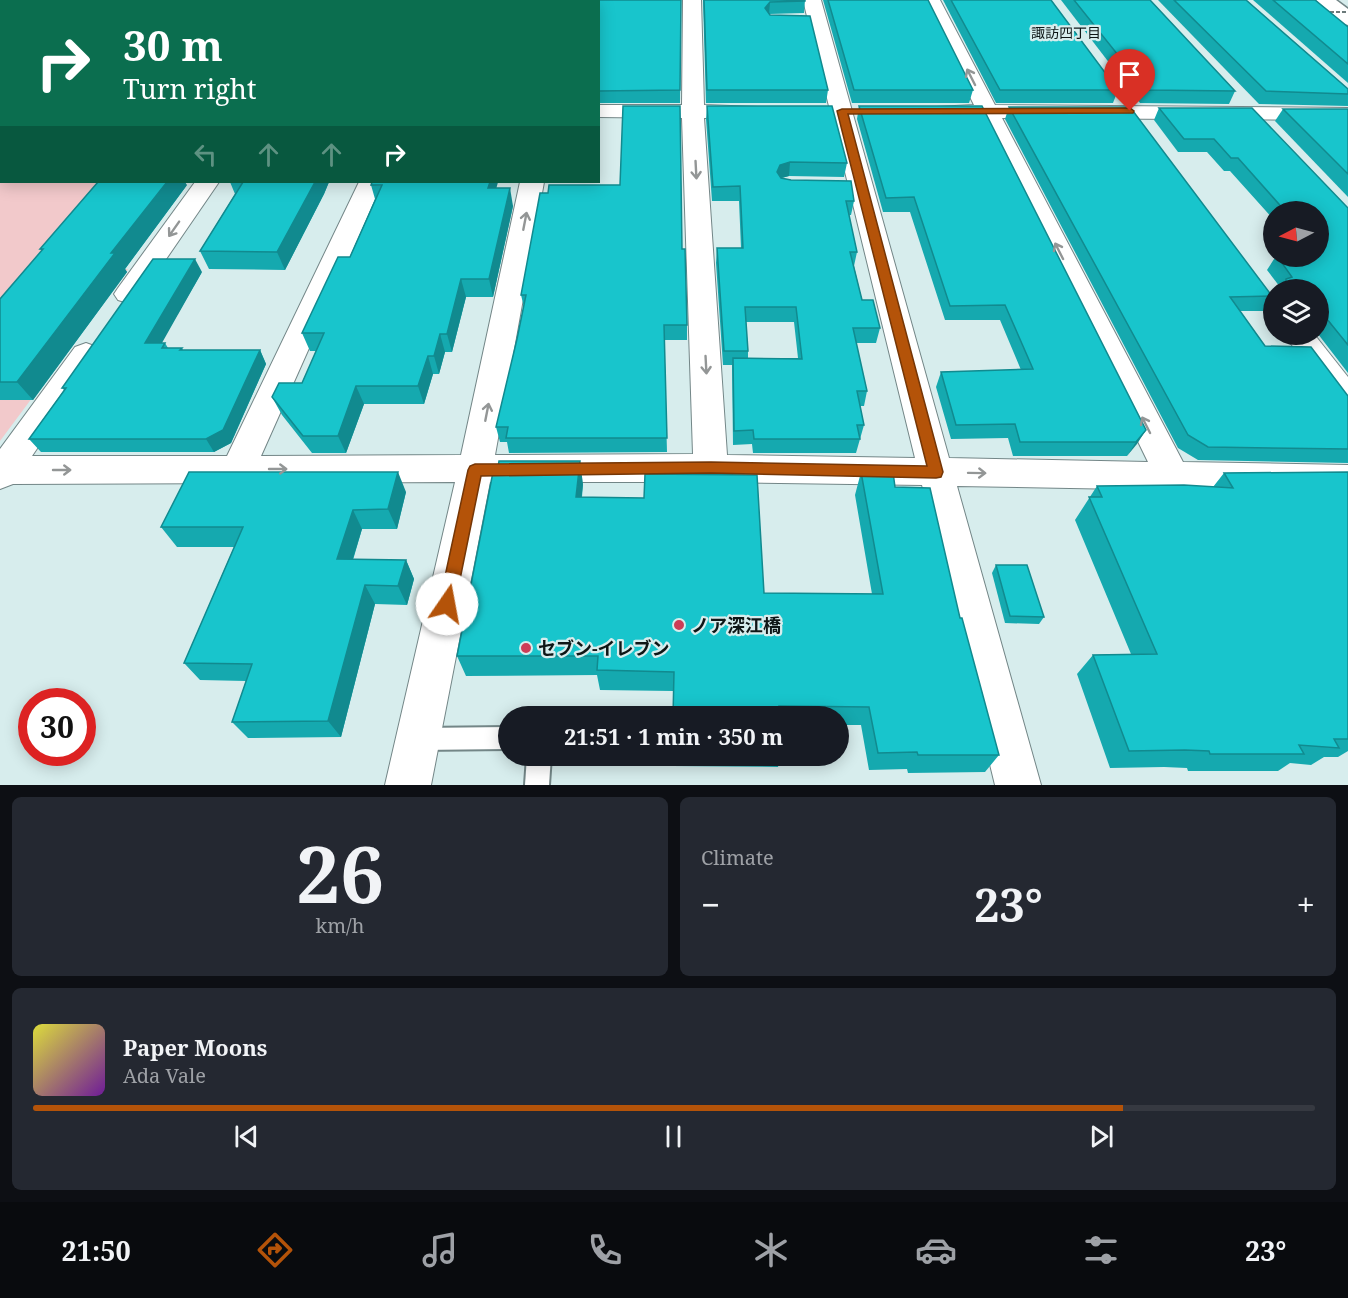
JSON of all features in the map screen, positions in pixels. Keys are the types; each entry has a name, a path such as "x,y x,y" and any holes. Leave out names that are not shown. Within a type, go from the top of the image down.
{"highway":[{"path":"1339,0 1348,7"},
{"path":"1323,6 1348,19"}],"street":[{"path":"692,0 693,112 711,468"},
{"path":"932,0 1173,477"},
{"path":"809,14 842,111 849,186 936,472 1018,785"},
{"path":"1236,96 1269,130"},
{"path":"1123,101 1144,130"},
{"path":"921,112 989,112 1123,101 1253,113 1348,114"},
{"path":"600,111 773,112"},
{"path":"3,469 206,183"},
{"path":"238,468 371,183"},
{"path":"408,785 475,470 532,183"},
{"path":"1307,345 1348,400"},
{"path":"3,469 711,468 1348,479"}],"lane":[{"path":"419,739 498,738"},
{"path":"537,785 538,766"}],"path":[{"path":"1323,6 1348,12"}],"shaded area":[{"path":"0,183 115,183 43,270 128,269 0,441"}],"building":[{"path":"600,0 681,0 680,90 600,91"},
{"path":"704,0 805,0 770,2 765,8 770,15 810,16 828,90 707,90"},
{"path":"828,0 928,0 973,90 854,90"},
{"path":"951,0 1051,0 1118,90 1000,90"},
{"path":"1074,0 1150,0 1235,91 1146,90"},
{"path":"1174,0 1246,0 1348,89 1348,94 1266,91"},
{"path":"1273,0 1315,0 1348,27 1348,64"},
{"path":"623,106 680,106 682,249 685,249 687,325 664,325 667,438 506,438 508,427 496,427 526,295 521,295 540,193 548,193 549,185 620,185"},
{"path":"707,106 832,106 847,163 790,162 780,165 777,172 781,178 791,180 851,181 854,201 846,201 857,252 850,252 862,300 873,300 880,328 853,328 867,391 857,391 864,425 857,425 860,439 754,439 753,430 734,431 733,358 802,359 796,307 745,307 748,351 724,351 717,248 743,248 740,186 713,187"},
{"path":"859,106 982,106 1146,430 1136,442 1020,442 1015,424 956,425 941,372 1033,369 1005,305 950,306 914,197 886,198"},
{"path":"1009,107 1130,107 1263,284 1263,296 1230,297 1263,345 1311,347 1348,396 1348,449 1208,447 1188,435"},
{"path":"1159,108 1252,108 1348,208 1348,345 1329,322 1329,279 1286,279 1292,277 1285,267 1329,267 1329,201 1276,201 1238,158 1231,158 1214,139 1184,139"},
{"path":"1283,109 1348,109 1348,174"},
{"path":"97,183 166,183 111,253 115,253 17,382 0,382 0,299 43,249 40,249"},
{"path":"242,183 314,183 277,252 200,251"},
{"path":"372,183 490,183 488,188 510,188 489,279 461,279 447,334 440,334 434,356 428,356 418,386 356,386 338,436 303,436 272,397 279,383 302,383 324,333 302,333 338,257 350,257 382,185 371,185"},
{"path":"153,259 195,259 145,343 165,343 162,348 182,348 180,350 260,350 223,430 206,439 29,439 66,388 62,388"},
{"path":"499,461 580,461 576,497 644,498 645,474 757,475 764,593 883,594 861,472 893,472 895,487 930,488 960,618 962,618 999,755 878,753 869,707 673,706 674,672 597,670 598,656 457,656 493,472 497,473"},
{"path":"189,472 398,472 388,509 353,510 337,559 406,560 398,586 365,585 328,721 232,722 252,664 184,663 243,527 161,527"},
{"path":"1348,472 1348,739 1334,739 1339,748 1299,745 1304,754 1210,754 1209,751 1185,750 1129,751 1093,655 1157,654 1089,497 1102,497 1097,486 1184,485 1233,488 1224,473"},
{"path":"996,565 1027,565 1044,617 1010,616"}],"place":[{"name":"ノア深江橋","path":"679,625"},
{"name":"セブン-イレブン","path":"526,648"}],"district":[{"name":"諏訪四丁目","path":"1066,32"}],"route":[{"path":"447,604 475,470 711,468 936,472 842,111 1130,111"}]}
